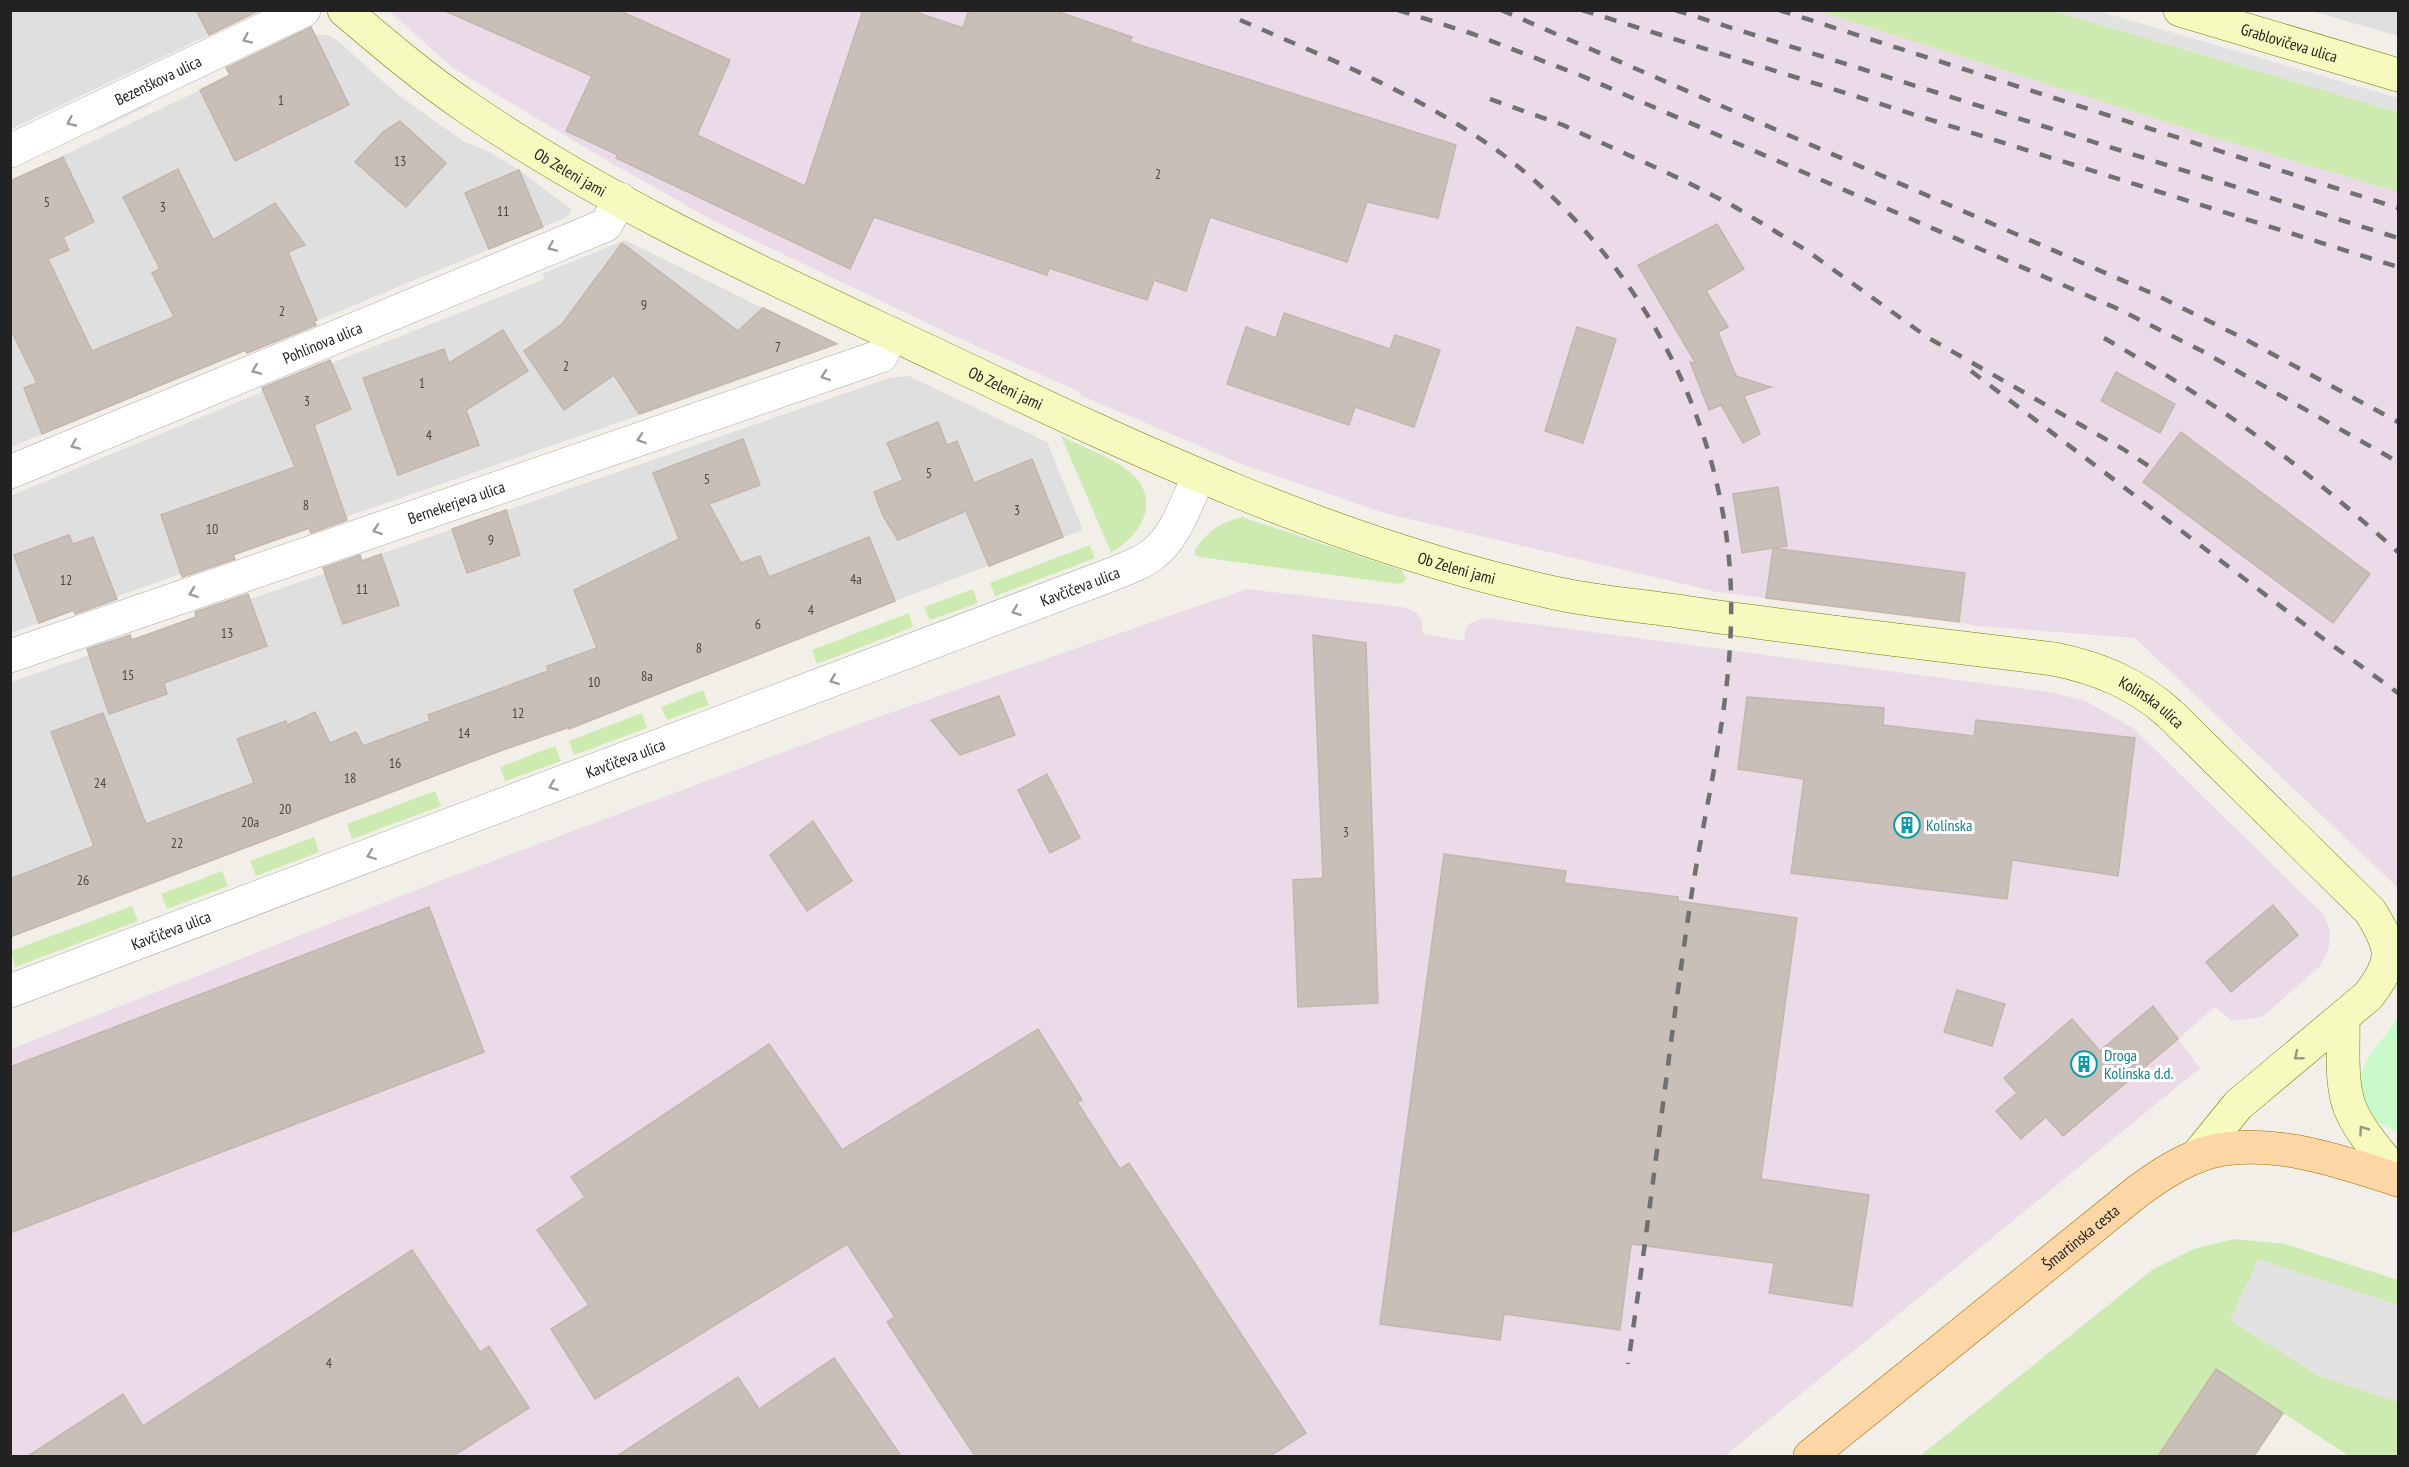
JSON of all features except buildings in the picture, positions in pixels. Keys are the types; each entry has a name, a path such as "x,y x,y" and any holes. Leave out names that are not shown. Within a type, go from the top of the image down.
{"main road":[{"name":"Šmartinska cesta","path":"1810,1456 2138,1191 2169,1170 2196,1157 2211,1152 2242,1148 2287,1150 2398,1178"}],"street":[{"name":"Bezenškova ulica","path":"10,151 304,10"},
{"name":"Ob Zeleni jami","path":"344,10 414,70 613,212 685,234 892,334 1199,476 1270,505 1446,567 1551,593 1731,619"},
{"name":"Grablovičeva ulica","path":"2180,10 2398,75"},
{"name":"Pohlinova ulica","path":"10,472 613,212"},
{"name":"Bernekerjeva ulica","path":"10,656 881,356 892,334"},
{"name":"Kavčičeva ulica","path":"10,991 1110,575 1146,559 1161,548 1199,476"},
{"name":"Kolinska ulica","path":"1731,619 2054,659 2094,669 2141,691 2169,713 2370,910 2385,935 2389,956 2377,984 2368,996 2343,1019 2238,1105 2196,1157"},
{"path":"2343,1019 2344,1082 2350,1108 2398,1178"}],"shaded area":[{"path":"11,11 259,11 11,129"},
{"path":"389,11 1819,11 2216,138 2398,192 2398,888 2135,638 1977,626 1717,592 1384,513 1239,463 1080,395 1080,392 952,335 712,220 453,68"},
{"path":"2054,11 2098,11 2398,98 2398,112"},
{"path":"2310,11 2398,11 2398,36 2333,17"},
{"path":"315,35 328,35 338,41 397,94 463,141 490,152 519,170 571,209 570,214 11,447 10,181"},
{"path":"147,94 152,104 96,131 91,120"},
{"path":"625,240 821,337 826,344 821,350 721,387 11,633 10,496 332,363 545,279 542,274"},
{"path":"909,376 1047,442 1083,530 569,729 500,751 11,937 11,682 889,378"},
{"path":"1247,589 1403,607 1415,612 1421,619 1423,634 1464,641 1466,628 1470,623 1485,618 2050,692 2086,701 2134,729 2323,914 2330,929 2329,948 2320,966 2262,1017 2232,1021 2215,1007 2178,1039 2200,1068 1725,1456 11,1456 11,1049 426,886 861,723"},
{"path":"2258,1259 2398,1305 2398,1402 2317,1375 2230,1320"}],"green space":[{"path":"1819,11 2054,11 2398,112 2398,192 2216,138"},
{"path":"1061,436 1125,468 1140,484 1145,495 1144,517 1139,528 1122,545 1111,552"},
{"path":"1242,517 1401,570 1406,578 1399,584 1195,555 1195,550 1209,533 1227,522"},
{"path":"1090,545 1095,558 995,596 990,583"},
{"path":"973,589 978,603 930,620 924,607"},
{"path":"909,613 913,627 817,664 812,650"},
{"path":"703,690 709,705 667,720 661,707"},
{"path":"642,713 647,728 574,755 569,741"},
{"path":"555,746 561,761 505,781 500,767"},
{"path":"435,791 441,806 352,839 347,824"},
{"path":"314,837 319,852 256,876 250,861"},
{"path":"222,871 228,886 167,909 161,894"},
{"path":"132,906 138,921 15,967 11,951"},
{"path":"2398,1017 2398,1132 2382,1125 2369,1113 2361,1089 2361,1081 2368,1058"},
{"path":"2235,1239 2285,1244 2398,1280 2398,1305 2258,1260 2317,1375 2398,1402 2398,1455 2349,1456 2216,1369 2158,1456 1920,1456 2152,1270 2193,1249"}],"railway":[{"path":"1398,10 1473,34 1582,76 2116,308 2202,351 2398,462"},
{"path":"1501,10 2156,295 2241,337 2398,422"},
{"path":"1582,10 2398,267"},
{"path":"1675,10 2398,238"},
{"path":"1779,10 2398,208"},
{"path":"1240,20 1375,80 1440,114 1502,154 1554,198 1600,248 1639,302 1673,361 1699,423 1718,488 1729,554 1731,622 1726,692 1691,898 1628,1364"},
{"path":"1490,99 1563,125 1687,182 1735,207 1806,250 1927,337 2123,449 2153,469"},
{"path":"2104,338 2178,383 2250,431 2326,490 2398,552"},
{"path":"1971,371 2398,693"}],"place":[{"name":"Kolinska","path":"1907,825"},
{"name":"Droga Kolinska d.d.","path":"2084,1064"}]}
